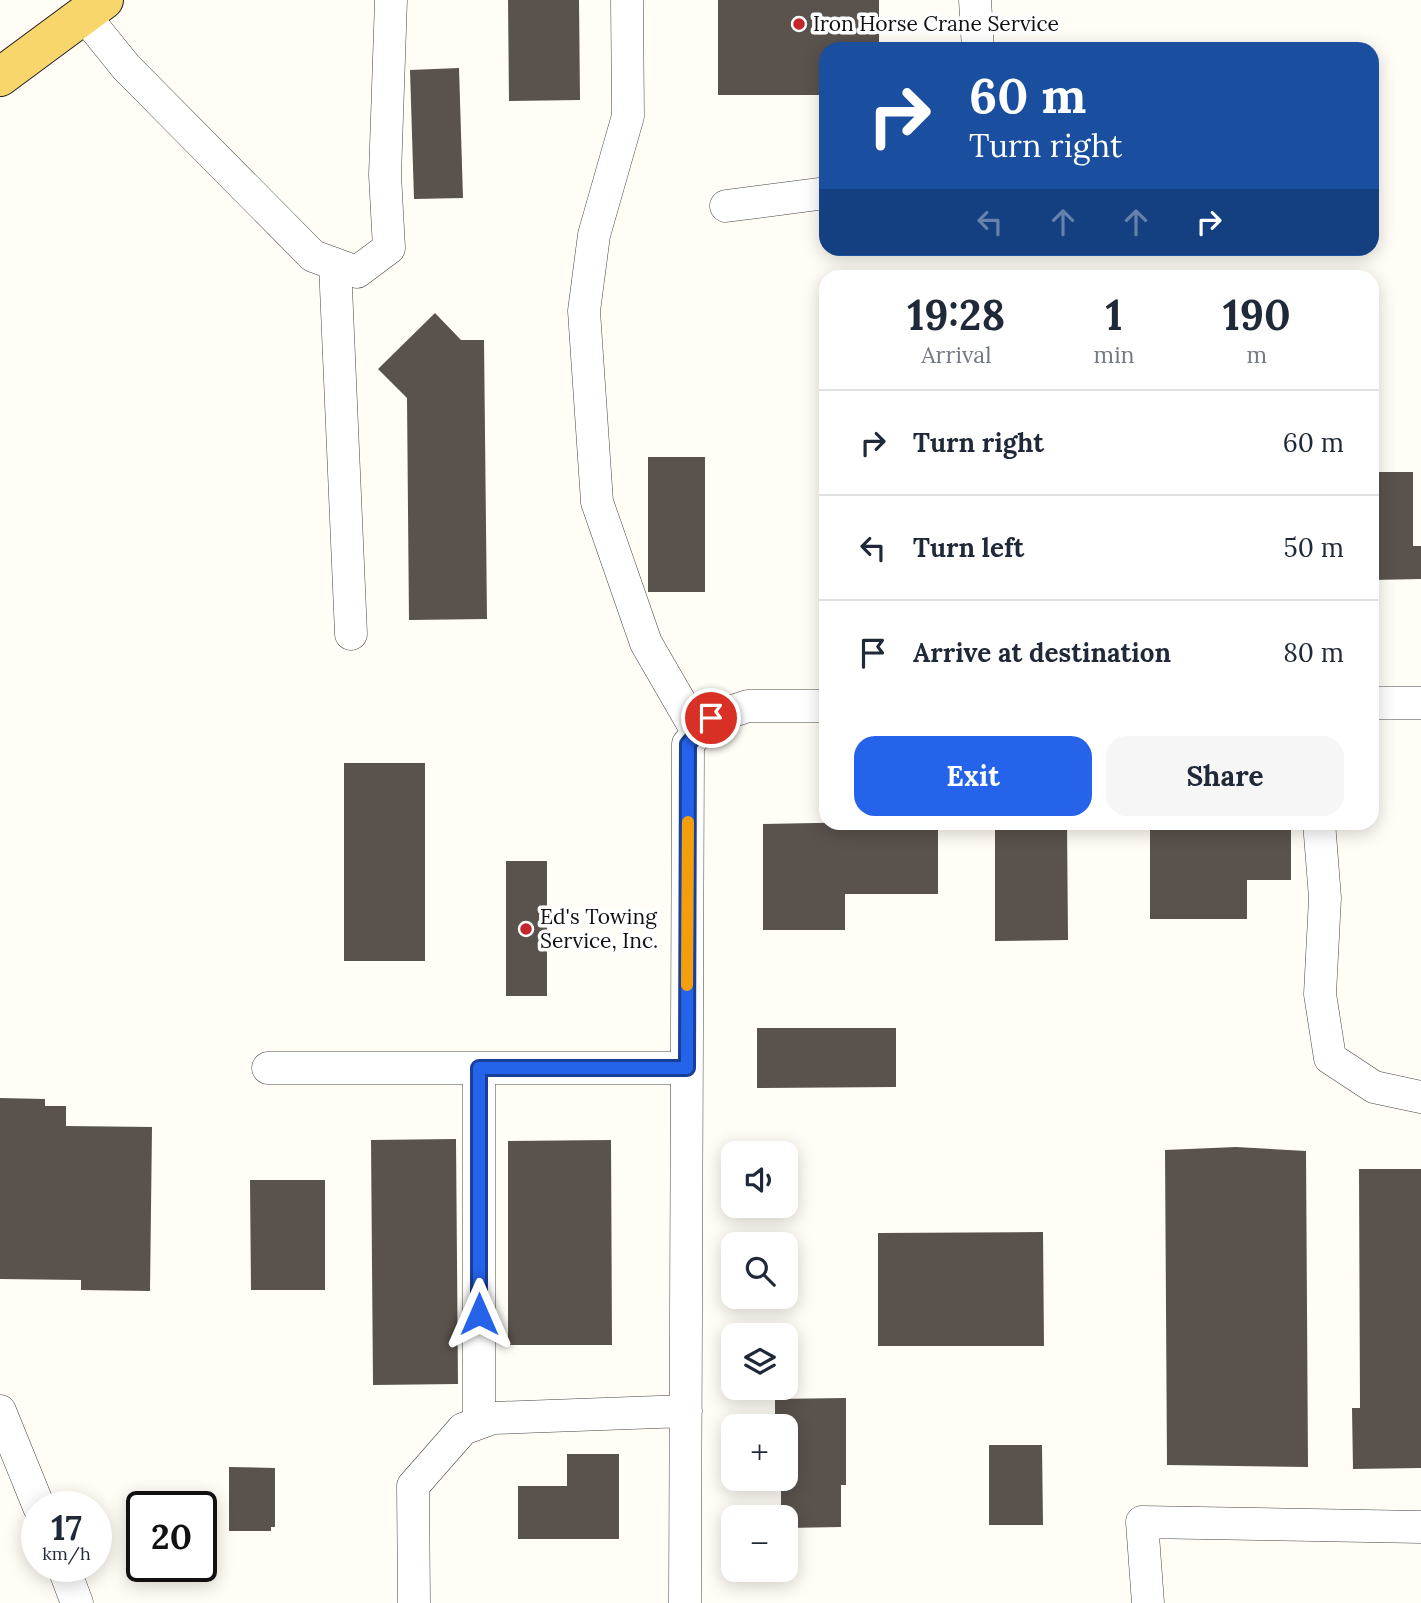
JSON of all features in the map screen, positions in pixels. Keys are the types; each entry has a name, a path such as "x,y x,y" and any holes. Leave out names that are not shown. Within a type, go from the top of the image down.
{"main road":[{"path":"0,77 94,7"}],"street":[{"path":"94,7 126,67 313,256 357,272 389,248 385,175 391,0"},
{"path":"627,0 628,116 594,235 584,311 597,502 646,643 705,726"},
{"path":"975,0 978,42"},
{"path":"726,206 819,194"},
{"path":"335,264 351,634"},
{"path":"1379,703 1421,703"},
{"path":"685,1603 688,744 705,726 748,706 819,706"},
{"path":"1320,830 1325,898 1320,994 1330,1058 1374,1087 1421,1097"},
{"path":"268,1068 687,1068"},
{"path":"479,1068 479,1423"},
{"path":"0,1411 32,1491"},
{"path":"414,1603 413,1486 463,1429 493,1418 686,1411"},
{"path":"1148,1603 1142,1522 1421,1527"},
{"path":"69,1582 77,1603"}],"building":[{"path":"508,0 579,0 580,100 509,101"},
{"name":"Iron Horse Crane Service","path":"718,0 879,0 879,42 819,42 819,95 718,95"},
{"path":"459,68 463,198 414,199 410,70"},
{"path":"435,313 461,340 484,340 487,619 409,620 407,398 378,369"},
{"path":"648,457 705,457 705,592 648,592"},
{"path":"1379,472 1413,472 1413,546 1421,546 1421,579 1379,580"},
{"path":"344,763 425,763 425,961 344,961"},
{"path":"819,823 819,830 938,830 938,894 845,894 845,930 763,930 763,824"},
{"path":"995,830 1067,830 1068,940 995,941"},
{"path":"1150,830 1291,830 1291,880 1247,880 1247,919 1150,919"},
{"name":"Ed's Towing Service, Inc.","path":"506,861 547,861 547,996 506,996"},
{"path":"757,1028 896,1028 896,1087 757,1088"},
{"path":"0,1098 45,1099 45,1106 66,1106 66,1126 152,1127 150,1291 81,1290 81,1280 0,1279"},
{"path":"456,1139 458,1384 373,1385 371,1140"},
{"path":"611,1140 612,1345 508,1345 508,1141"},
{"path":"1236,1147 1306,1151 1308,1467 1167,1465 1165,1150"},
{"path":"1359,1169 1421,1169 1421,1468 1353,1469 1352,1408 1360,1408"},
{"path":"250,1180 325,1180 325,1290 251,1290"},
{"path":"1043,1232 1044,1346 878,1346 878,1233"},
{"path":"846,1398 846,1485 841,1485 841,1527 798,1528 798,1505 781,1505 781,1491 798,1491 798,1414 775,1414 775,1400"},
{"path":"989,1445 1042,1445 1043,1525 989,1525"},
{"path":"567,1454 619,1454 619,1539 518,1539 518,1486 567,1486"},
{"path":"229,1467 275,1468 275,1527 271,1527 271,1531 229,1531"}],"slow traffic":[{"path":"687,985 688,822"}],"place":[{"name":"Iron Horse Crane Service","path":"799,24"},
{"name":"Ed's Towing Service, Inc.","path":"526,929"}],"route":[{"path":"479,1314 479,1068 687,1068 688,744 711,718"}]}
